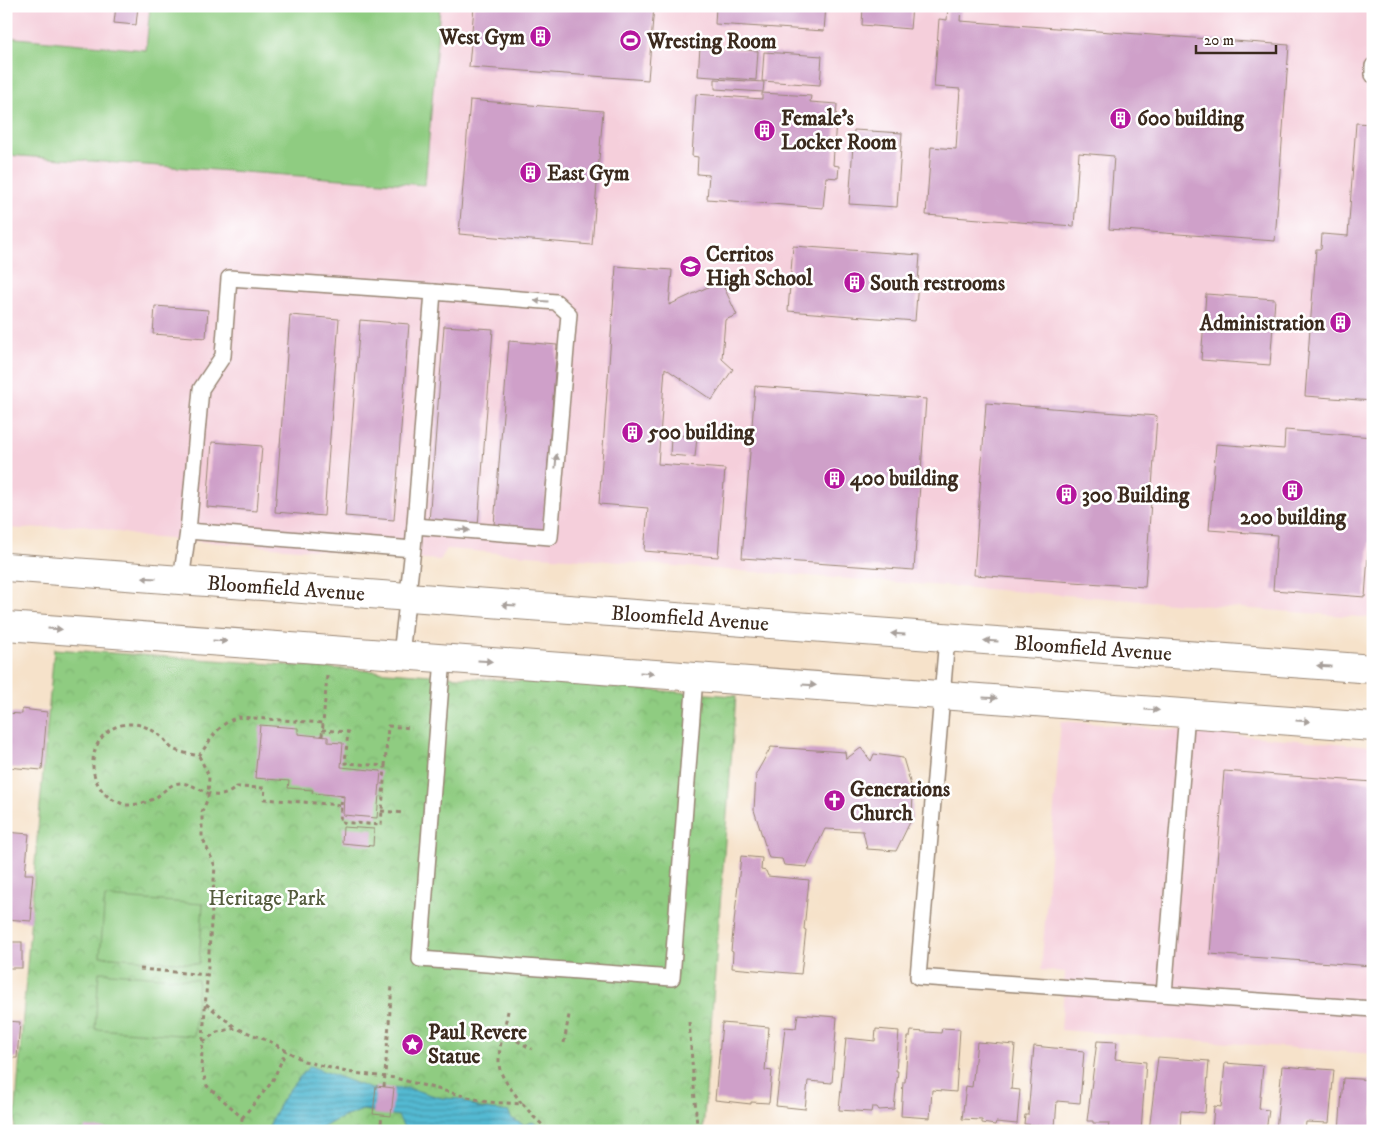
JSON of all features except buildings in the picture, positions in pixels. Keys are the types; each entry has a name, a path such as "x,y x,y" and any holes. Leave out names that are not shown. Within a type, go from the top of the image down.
{"street":[{"name":"Bloomfield Avenue","path":"6,567 1373,669"},
{"path":"6,626 1373,727"}],"lane":[{"path":"1373,66 1373,75"},
{"path":"181,580 188,531 201,389 223,356 229,278 556,302 569,314 550,537 415,526"},
{"path":"401,655 415,526 432,292"},
{"path":"188,531 413,548"},
{"path":"946,638 918,977 1373,1009"},
{"path":"443,658 420,959 672,978 695,677"},
{"path":"1164,994 1187,713"}],"path":[{"path":"322,736 327,675"},
{"path":"199,756 220,726 228,720 239,717 322,723"},
{"path":"199,756 174,750 160,736 142,725 128,724 111,729 98,742 92,759 94,779 107,796 124,805 141,804 156,797 170,786 180,783 208,795 220,795 237,787 265,788 264,800 341,805"},
{"path":"342,796 340,822 381,825 388,726 412,728"},
{"path":"322,730 348,732 345,766 385,766"},
{"path":"199,756 208,776 208,795 202,812 202,837 214,866 201,1066 207,1086 242,1118"},
{"path":"381,811 405,813"},
{"path":"140,969 207,975"},
{"path":"384,1087 392,985"},
{"path":"205,1004 236,1028 271,1042 304,1061 346,1072 420,1084 487,1102 523,1104"},
{"path":"508,1011 499,1061 501,1071 523,1104 549,1131"},
{"path":"564,1043 569,1015"},
{"path":"689,1022 697,1126"},
{"path":"203,1042 216,1032 236,1028"},
{"path":"503,1034 532,1049"},
{"path":"241,1131 242,1118 272,1082 286,1051"},
{"path":"380,1129 382,1115"},
{"path":"369,1131 380,1129 384,1131"}],"shaded area":[{"name":"Cerritos High School","path":"6,6 1373,6 1373,618 447,549 440,560 144,537 84,525 24,529 6,528"},
{"path":"1061,721 1373,746 1373,1054 1061,1030 1065,972 1041,970"}],"green space":[{"path":"150,6 440,6 425,185 6,155 6,37 146,50"},
{"name":"Heritage Park","path":"54,649 736,696 703,1131 14,1131"},
{"path":"105,897 203,904 199,964 100,956"},
{"path":"99,972 198,980 194,1036 95,1029"}],"water":[{"path":"310,1066 371,1089 408,1088 442,1098 461,1099 479,1108 509,1112 511,1118 524,1125 533,1122 544,1131 406,1131 398,1116 363,1110 336,1120 317,1131 268,1131 275,1113 285,1096"}],"place":[{"name":"West Gym","path":"541,37"},
{"name":"Wresting Room","path":"631,41"},
{"name":"600 building","path":"1121,118"},
{"name":"Female's Locker Room","path":"765,130"},
{"name":"East Gym","path":"531,173"},
{"name":"Cerritos High School","path":"690,266"},
{"name":"South restrooms","path":"854,283"},
{"name":"Administration","path":"1341,323"},
{"name":"500 building","path":"632,432"},
{"name":"400 building","path":"834,478"},
{"name":"200 building","path":"1293,490"},
{"name":"300 Building","path":"1066,495"},
{"name":"Generations Church","path":"834,801"},
{"name":"Paul Revere Statue","path":"412,1044"}]}
